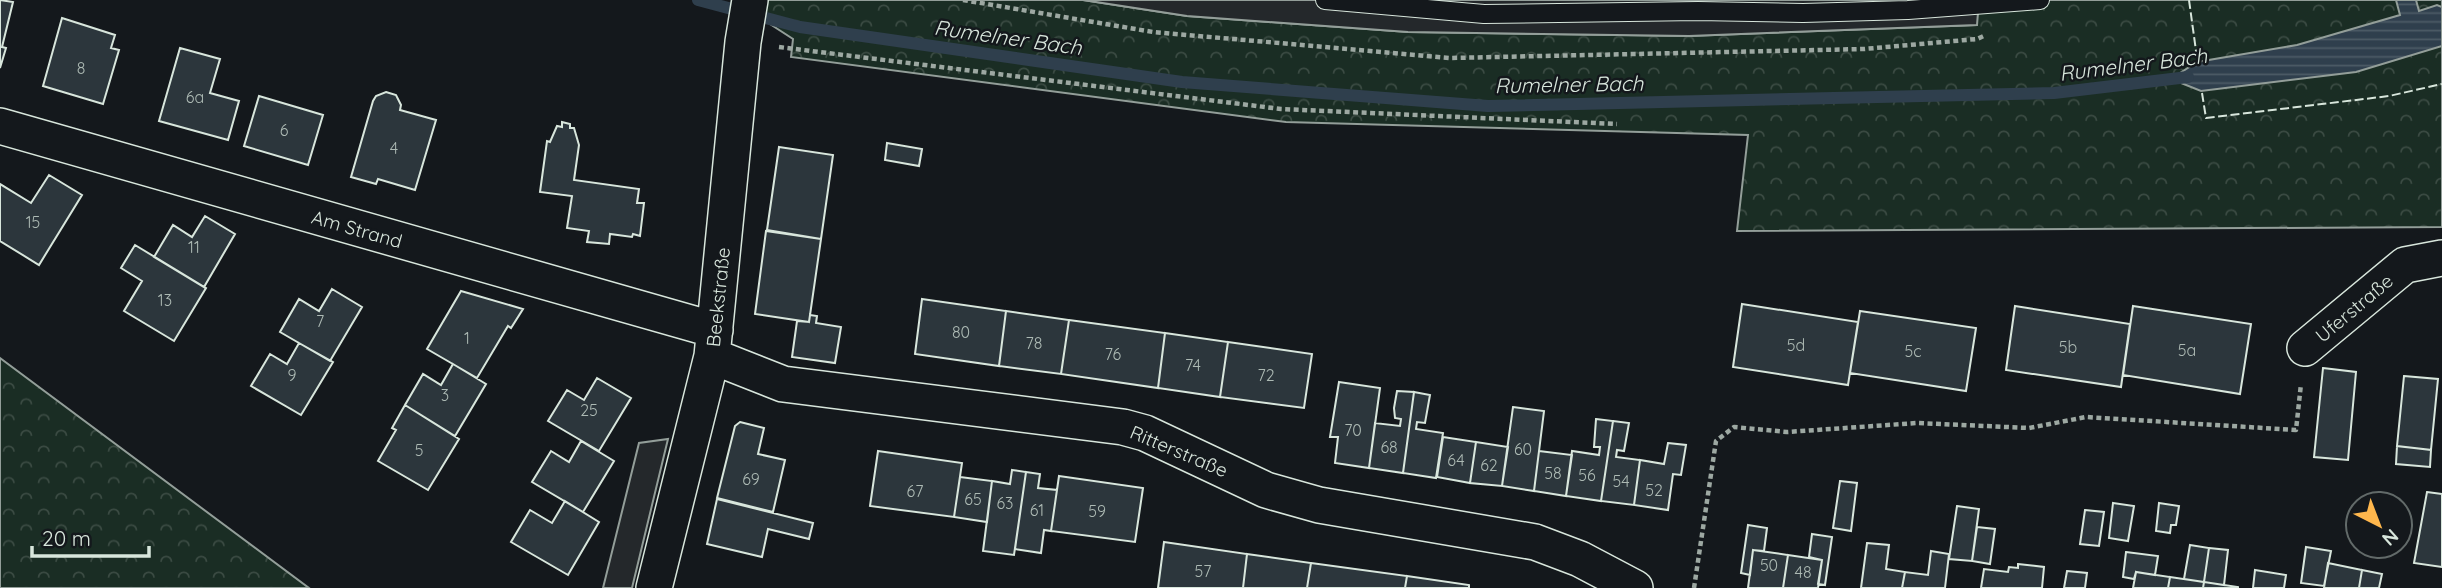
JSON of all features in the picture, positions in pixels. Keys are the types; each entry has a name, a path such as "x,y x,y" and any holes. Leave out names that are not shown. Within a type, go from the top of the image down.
{"street":[{"name":"Beekstraße","path":"654,588 713,343 743,42 750,0"},
{"name":"Am Strand","path":"0,126 713,343"},
{"name":"Uferstraße","path":"2305,348 2406,265 2442,258"},
{"name":"Ritterstraße","path":"713,343 783,384 1123,427 1145,433 1266,490 1319,505 1535,542 1580,559 1635,588"}],"lane":[{"path":"1325,0 1484,13 1803,13 1908,5 2040,0"}],"path":[{"path":"743,42 1281,108 1617,124"},
{"path":"1694,588 1716,441 1734,427 1787,432 1917,423 2029,428 2086,417 2296,430 2305,348"}],"green space":[{"path":"733,0 1083,0 1187,16 1408,32 1689,36 1976,25 1979,0 2442,0 2442,227 1737,231 1748,135 1286,122 791,57 793,39"},
{"path":"0,358 309,588 0,588"}],"shaded area":[{"path":"1083,0 1979,0 1977,25 1689,36 1408,32 1187,16"},
{"path":"668,439 632,588 603,588 639,443"}],"water":[{"path":"2396,0 2416,0 2419,11 2437,5 2442,7 2442,46 2356,72 2201,91 2171,79 2197,62 2297,45 2400,15"}],"building":[{"path":"0,0 13,2 0,68"},
{"path":"62,18 115,35 111,48 119,50 103,104 43,86"},
{"path":"180,48 220,59 210,93 239,101 228,140 159,121"},
{"path":"386,92 396,95 401,105 400,110 436,120 415,190 378,179 376,184 351,177 373,101 376,96"},
{"path":"259,96 323,115 308,165 244,146"},
{"path":"562,122 574,128 579,145 574,180 639,189 637,203 644,203 640,236 610,234 609,244 587,242 589,231 567,228 572,196 540,192 547,141 550,142 557,126 562,127"},
{"path":"887,143 922,149 919,166 885,160"},
{"path":"779,147 833,155 821,239 767,230"},
{"path":"49,175 82,195 39,265 0,241 0,184 31,203"},
{"path":"205,216 235,234 204,287 154,257 173,225 192,237"},
{"path":"766,231 821,239 809,322 755,314"},
{"path":"135,245 206,288 174,341 124,311 142,281 121,268"},
{"path":"332,289 362,307 330,361 280,332 299,299 319,311"},
{"path":"461,291 523,309 511,328 508,326 477,378 427,349"},
{"path":"922,299 1006,311 999,366 915,354"},
{"path":"1742,304 1858,322 1848,385 1733,367"},
{"path":"2015,306 2130,324 2121,387 2006,370"},
{"path":"2133,306 2251,324 2240,394 2123,375"},
{"path":"1006,311 1069,320 1061,374 999,366"},
{"path":"1860,311 1976,328 1966,391 1850,373"},
{"path":"810,315 817,316 816,323 841,327 835,363 792,357 797,321 809,322"},
{"path":"1069,320 1165,333 1158,388 1061,374"},
{"path":"1165,333 1228,342 1220,397 1158,388"},
{"path":"1228,342 1312,354 1304,408 1220,397"},
{"path":"299,343 333,362 301,415 251,386 270,354 287,364"},
{"path":"453,364 486,384 455,436 405,405 423,374 441,385"},
{"path":"2323,368 2356,372 2348,460 2314,457"},
{"path":"2404,376 2438,379 2431,450 2397,446"},
{"path":"597,378 631,398 599,451 548,421 567,390 584,400"},
{"path":"1339,382 1380,388 1369,468 1335,463 1338,437 1330,437"},
{"path":"1397,391 1414,392 1403,473 1369,468 1375,423 1400,426 1401,419 1395,418 1394,408"},
{"path":"1414,392 1430,395 1425,423 1417,422 1416,429 1443,433 1436,478 1403,473"},
{"path":"405,405 459,439 428,490 378,461 396,430 392,428"},
{"path":"1513,407 1544,411 1534,491 1502,486"},
{"path":"1596,419 1613,421 1601,501 1566,496 1572,451 1599,455 1600,447 1594,447"},
{"path":"1613,421 1629,423 1624,451 1617,450 1616,457 1640,460 1634,505 1601,501"},
{"path":"740,422 764,428 758,454 785,460 773,512 717,498 735,426"},
{"path":"1443,437 1476,442 1470,483 1437,477"},
{"path":"581,441 614,461 583,512 532,482 551,451 569,462"},
{"path":"1476,442 1508,447 1502,486 1470,483"},
{"path":"1668,443 1686,445 1681,475 1673,474 1668,510 1634,505 1640,460 1664,464"},
{"path":"2397,446 2431,450 2430,467 2396,464"},
{"path":"878,451 962,463 954,517 870,506"},
{"path":"1539,451 1572,455 1566,496 1534,491"},
{"path":"1012,470 1026,472 1014,555 983,551 992,481 1010,484"},
{"path":"1026,472 1040,474 1038,488 1057,490 1051,531 1044,530 1041,553 1015,549"},
{"path":"1059,476 1143,488 1135,542 1051,531"},
{"path":"960,477 992,481 987,522 954,517"},
{"path":"1840,481 1857,483 1851,531 1833,528"},
{"path":"2427,492 2442,494 2442,567 2414,563"},
{"path":"717,499 813,523 809,539 768,529 762,557 707,544"},
{"path":"565,501 599,522 568,575 511,542 530,510 552,523"},
{"path":"2113,503 2134,506 2128,541 2109,538"},
{"path":"2159,503 2179,506 2176,525 2171,525 2170,533 2156,531"},
{"path":"1957,506 1979,509 1972,561 1949,559"},
{"path":"2085,510 2104,512 2099,546 2080,544"},
{"path":"1748,525 1767,528 1764,551 1753,550 1750,575 1741,573"},
{"path":"1977,527 1995,529 1990,564 1972,561"},
{"path":"1812,534 1832,537 1825,585 1818,584 1822,560 1809,557"},
{"path":"1164,542 1247,554 1243,588 1158,588"},
{"path":"1867,543 1889,545 1886,569 1905,572 1902,588 1861,588"},
{"path":"2190,545 2209,548 2204,582 2184,579"},
{"path":"2306,547 2331,551 2324,586 2301,583"},
{"path":"2209,548 2228,550 2224,585 2204,582"},
{"path":"1753,550 1788,555 1783,588 1748,588"},
{"path":"1931,551 1949,554 1945,588 1902,588 1905,572 1928,575"},
{"path":"2126,552 2158,556 2155,575 2136,572 2134,579 2123,577"},
{"path":"1247,554 1311,563 1307,588 1243,588"},
{"path":"1788,555 1822,560 1818,588 1783,588"},
{"path":"1311,563 1407,576 1405,588 1307,588"},
{"path":"2328,563 2362,570 2359,588 2324,588"},
{"path":"2018,564 2044,567 2042,588 1981,588 1984,569 2008,572 2009,567 2018,568"},
{"path":"2255,570 2286,575 2284,588 2253,588"},
{"path":"2362,570 2382,574 2379,588 2359,588"},
{"path":"2067,571 2087,573 2085,588 2064,588"},
{"path":"2136,572 2170,577 2168,588 2133,588"},
{"path":"1407,576 1469,585 1469,588 1405,588"},
{"path":"2170,577 2204,582 2203,588 2168,588"},
{"path":"2204,582 2238,587 2238,588 2203,588"}],"waterway":[{"name":"Rumelner Bach","path":"698,0 800,27 1182,82 1488,106 2054,93 2188,77"}],"fence":[{"path":"2189,0 2197,58"},
{"path":"2202,93 2206,118 2389,96 2442,84"}]}
